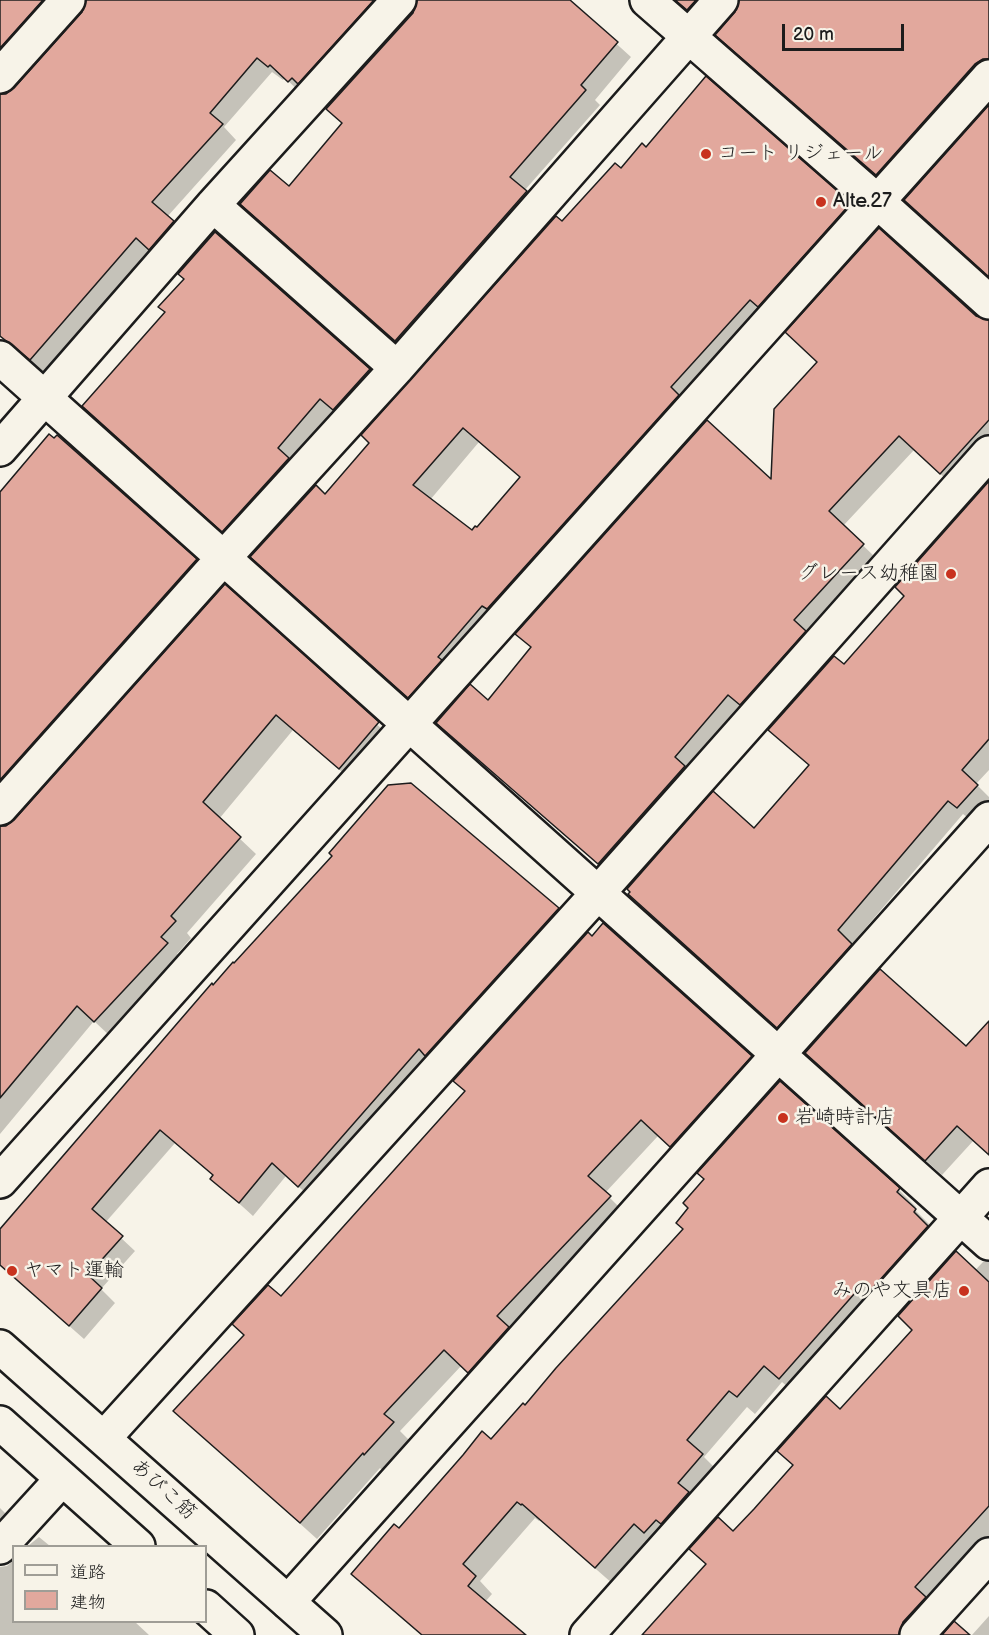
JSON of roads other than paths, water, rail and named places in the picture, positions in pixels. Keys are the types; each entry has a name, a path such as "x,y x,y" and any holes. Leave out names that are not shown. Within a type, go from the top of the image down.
{"street":[{"path":"0,76 68,0"},
{"path":"0,449 213,205 399,0"},
{"path":"647,0 989,302"},
{"path":"0,808 398,368 721,0"},
{"path":"0,1181 989,77"},
{"path":"213,205 398,368"},
{"path":"0,358 989,1244"},
{"path":"104,1438 598,893 989,453"},
{"path":"288,1602 989,819"},
{"path":"587,1635 989,1186"},
{"name":"あびこ筋","path":"0,1347 325,1635"},
{"path":"0,1423 137,1545"},
{"path":"0,1547 62,1479"},
{"path":"916,1635 989,1555"},
{"path":"207,1608 237,1635"}],"place":[{"name":"コート リジェール","path":"706,154"},
{"name":"Alte.27","path":"821,202"},
{"name":"グレース幼稚園","path":"951,574"},
{"name":"岩崎時計店","path":"783,1118"},
{"name":"ヤマト運輸","path":"12,1271"},
{"name":"みのや文具店","path":"964,1291"}]}
